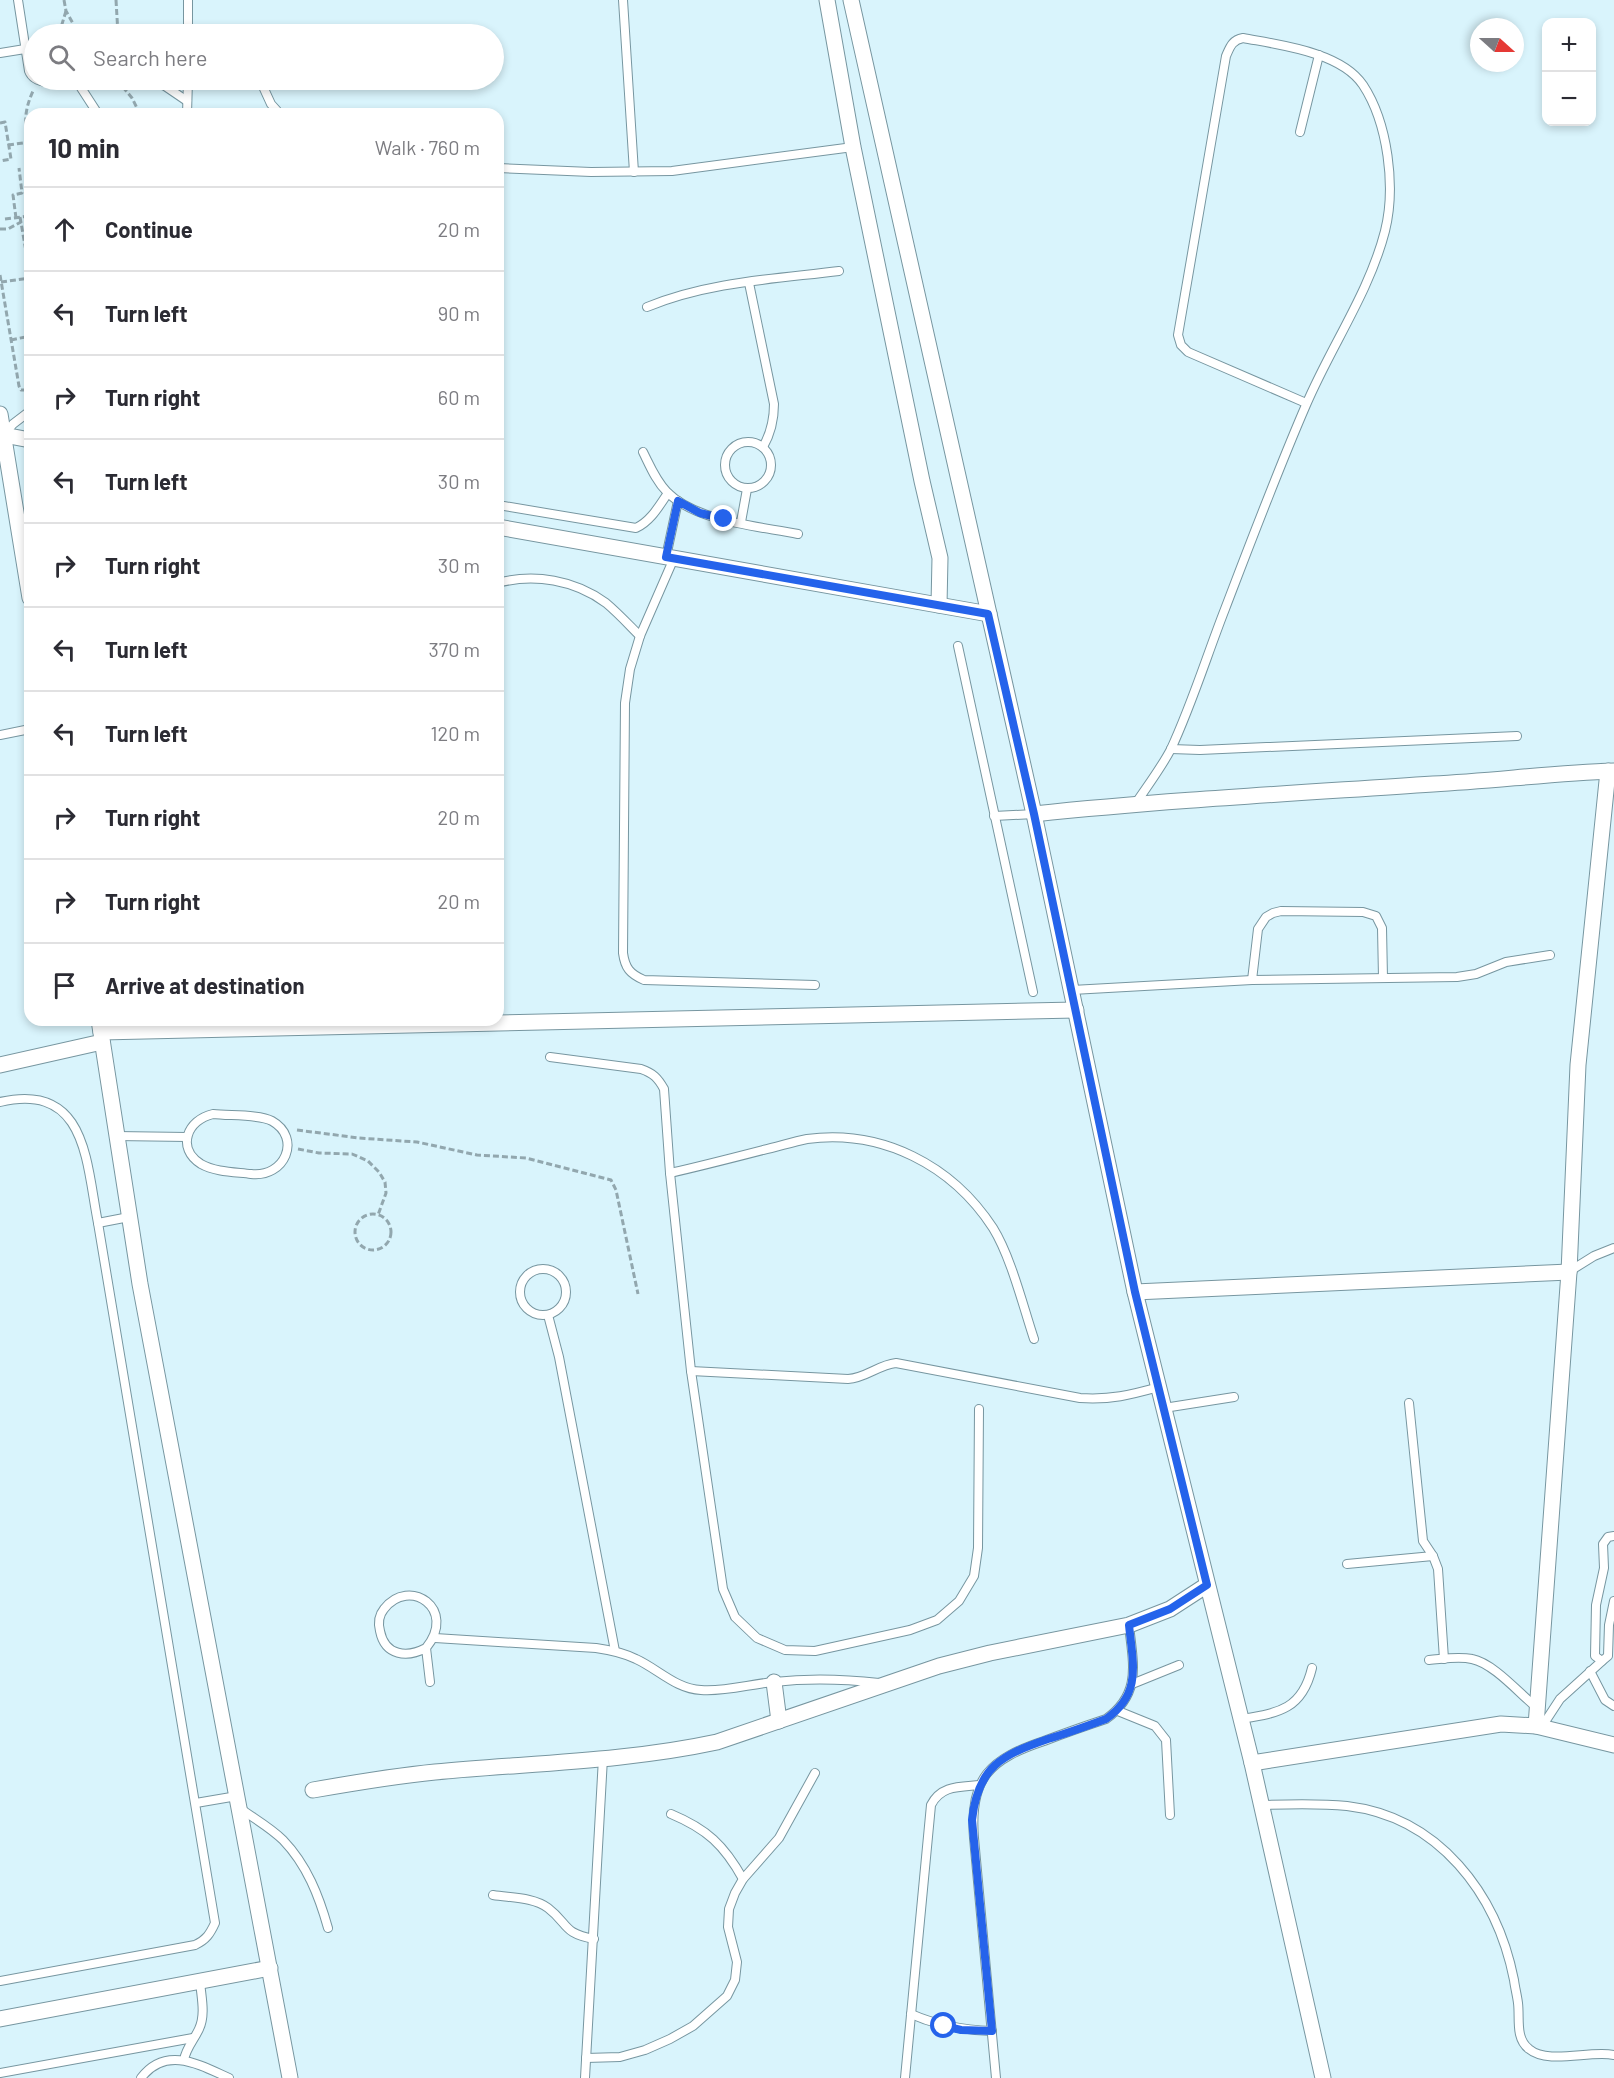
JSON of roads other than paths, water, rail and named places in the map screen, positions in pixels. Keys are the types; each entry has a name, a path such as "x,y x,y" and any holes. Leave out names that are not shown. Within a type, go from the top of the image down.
{"street":[{"path":"827,0 853,147 922,481 936,535 940,558 939,605"},
{"path":"851,0 1034,814 1135,1292 1252,1763 1323,2078"},
{"path":"2,426 24,437"},
{"path":"2,426 24,561"},
{"path":"504,528 988,614"},
{"path":"1034,814 1136,803 1444,784 1552,773 1611,771 1578,1065 1572,1161 1569,1272 1537,1708 1538,1727"},
{"path":"504,1022 1076,1010"},
{"path":"0,1065 101,1031 333,1026"},
{"path":"101,1031 129,1217 176,1482 290,2078"},
{"path":"1135,1292 1569,1272"},
{"path":"313,1790 388,1777 603,1758 717,1742 939,1666 990,1653 1129,1625 1170,1609 1207,1585"},
{"path":"774,1682 779,1721"},
{"path":"1252,1763 1484,1726 1519,1724 1614,1745"},
{"path":"0,2019 270,1968"}],"lane":[{"path":"18,0 24,37"},
{"path":"188,24 189,0"},
{"path":"623,0 634,172"},
{"path":"1136,803 1171,749 1306,403 1348,323 1376,260 1386,229 1390,196 1389,164 1382,132 1363,85 1344,66 1319,55 1243,38 1237,39 1226,56 1179,335 1182,345 1188,352 1306,403"},
{"path":"0,53 24,49"},
{"path":"1300,132 1319,55"},
{"path":"85,90 95,108"},
{"path":"171,90 187,101"},
{"path":"187,108 188,90"},
{"path":"265,90 275,108"},
{"path":"504,168 580,172 672,171 853,147"},
{"path":"646,307 673,296 700,289 839,271"},
{"path":"749,283 774,404 772,426 763,447"},
{"path":"2,426 13,424 24,416"},
{"path":"748,442 763,447 771,461 771,469 763,483 747,489 733,483 728,477 725,461 733,447 748,442"},
{"path":"643,452 659,483 668,493 700,513 798,534"},
{"path":"741,522 747,489"},
{"path":"504,506 636,528 650,518 668,493"},
{"path":"678,501 670,557 640,636 630,669 625,703 623,941 625,966 632,975 644,980 815,985"},
{"path":"504,582 524,578 553,580 580,588 605,603 640,636"},
{"path":"958,646 1033,992"},
{"path":"0,735 24,730"},
{"path":"1171,749 1200,750 1517,736"},
{"path":"994,816 1034,814"},
{"path":"1252,980 1258,929 1266,917 1281,911 1363,912 1376,916 1382,928 1383,978"},
{"path":"1072,990 1252,980 1467,976 1506,962 1550,955"},
{"path":"550,1057 642,1069 651,1072 659,1079 664,1089 670,1173 692,1371 723,1589 735,1617 757,1638 785,1650 815,1651 910,1630 937,1620 959,1601 974,1576 978,1548 979,1408"},
{"path":"0,1102 32,1098 54,1105 71,1120 82,1140 98,1223 215,1923 211,1933 204,1941 195,1945 0,1981"},
{"path":"213,1114 262,1118 272,1121 280,1128 286,1136 287,1147 284,1159 276,1169 266,1174 253,1174 203,1165 194,1158 188,1148 187,1137 192,1125 201,1117 213,1114"},
{"path":"116,1136 187,1137"},
{"path":"670,1173 806,1140 833,1137 861,1139 888,1145 930,1164 966,1192 994,1229 1012,1272 1034,1339"},
{"path":"98,1223 129,1217"},
{"path":"1569,1272 1594,1256 1614,1248"},
{"path":"538,1269 548,1269 558,1273 567,1292 558,1310 548,1315 537,1315 528,1310 519,1292 522,1281 528,1273 538,1269"},
{"path":"548,1315 559,1357 615,1651"},
{"path":"692,1371 857,1378 884,1364 896,1363 1080,1398 1104,1400 1119,1398 1159,1387"},
{"path":"1164,1408 1234,1397"},
{"path":"1409,1402 1423,1541 1438,1569 1444,1659"},
{"path":"1602,1661 1595,1656 1595,1621 1604,1568 1604,1544 1608,1537 1614,1535"},
{"path":"1347,1564 1433,1556"},
{"path":"402,1596 415,1596 427,1602 435,1612 438,1625 435,1638 426,1648 414,1654 401,1654 389,1648 381,1638 378,1625 381,1612 390,1601 402,1596"},
{"path":"1538,1727 1560,1699 1608,1656 1609,1625 1614,1601"},
{"path":"996,2078 972,1820 974,1802 980,1785 995,1764 1017,1750 1106,1719 1118,1711 1127,1698 1134,1669 1129,1625"},
{"path":"435,1638 587,1647 615,1651 636,1659 669,1679 700,1690 824,1679 890,1684"},
{"path":"426,1648 430,1682"},
{"path":"1429,1660 1473,1659 1484,1663 1537,1708"},
{"path":"1132,1684 1179,1665"},
{"path":"1241,1719 1274,1714 1290,1706 1300,1697 1308,1684 1312,1668"},
{"path":"1590,1671 1605,1700 1614,1706"},
{"path":"1118,1711 1155,1726 1166,1740 1170,1815"},
{"path":"585,2078 603,1758"},
{"path":"586,2058 620,2058 645,2050 693,2026 728,1996 735,1980 737,1962 728,1927 729,1909 735,1893 743,1879 778,1838 815,1773"},
{"path":"905,2078 931,1805 942,1791 980,1785"},
{"path":"196,1803 239,1802 283,1840 303,1866 319,1896 328,1929"},
{"path":"1261,1805 1348,1806 1375,1812 1402,1822 1427,1836 1449,1854 1468,1875 1492,1914 1509,1957 1518,2002 1519,2032 1523,2042 1530,2050 1541,2055 1614,2055"},
{"path":"671,1814 694,1824 714,1839 731,1858 743,1879"},
{"path":"493,1895 536,1902 548,1908 567,1929 579,1936 594,1939"},
{"path":"184,2060 202,2020 200,1980"},
{"path":"911,2014 961,2030 992,2031"},
{"path":"0,2073 193,2038"},
{"path":"141,2078 156,2065 170,2060 184,2060 229,2078"}]}
